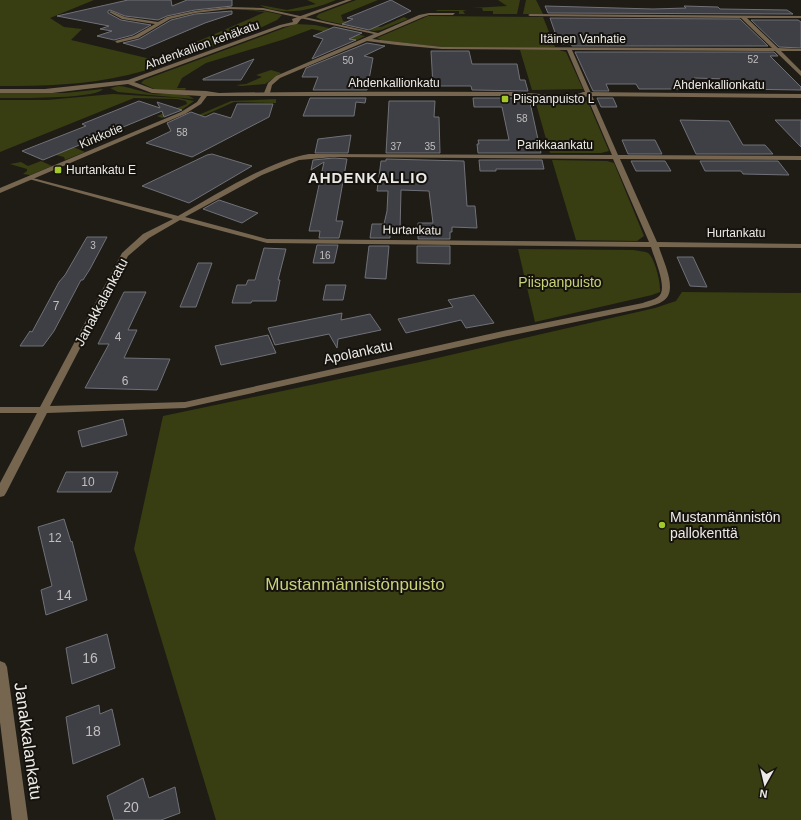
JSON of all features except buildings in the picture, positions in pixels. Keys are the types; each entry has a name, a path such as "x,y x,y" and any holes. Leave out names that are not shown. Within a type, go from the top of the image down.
{"street":[{"name":"Ahdenkallion kehäkatu","path":"0,91 75,91 129,82 282,26 294,23 301,18 350,0"},
{"path":"117,42 136,37 169,18 195,12 256,6 301,18 378,34"},
{"path":"111,12 124,18 159,23"},
{"path":"267,93 270,84 282,75 366,39 422,16 453,14"},
{"path":"530,15 801,17"},
{"path":"742,16 801,74"},
{"name":"Itäinen Vanhatie","path":"366,39 432,48 801,50"},
{"path":"568,49 654,245"},
{"name":"Ahdenkallionkatu","path":"129,82 152,91 206,93 234,96 267,93 520,94 569,97 588,95 801,96"},
{"name":"Kirkkotie","path":"0,191 183,113 199,103 206,93"},
{"name":"Parikkaankatu","path":"309,156 615,156 801,158"},
{"name":"Janakkalankatu","path":"0,493 125,255 146,236 179,217 287,161 309,156"},
{"name":"Hurtankatu","path":"31,178 253,238 267,240 801,246"},
{"name":"Apolankatu","path":"0,410 185,405 503,334 645,305 661,299 665,294 667,284 654,245"},
{"name":"Janakkalankatu","path":"0,667 20,820"}],"green space":[{"path":"0,0 94,0 50,18 64,27 82,29 71,40 155,60 265,12 235,9 264,11 282,15 277,20 260,28 178,60 128,75 80,83 0,86"},
{"path":"307,0 336,0 321,6 299,11 275,10 260,5 287,10 316,4"},
{"path":"356,0 378,0 341,15 343,21 381,27 404,17 408,19 381,30 374,31 322,20 316,17 319,14"},
{"path":"498,0 520,0 517,14 493,14 493,11 483,11 482,8 472,8 507,6"},
{"path":"526,0 536,0 543,14 523,14"},
{"path":"436,10 467,10 463,11 465,14 459,14 459,11"},
{"path":"428,16 543,17 555,47 441,47 381,40 377,38"},
{"path":"295,24 315,25 365,36 355,41 347,40 351,37 312,29 285,39 206,63 182,78 177,88 186,88 185,90 154,89 141,83 144,80"},
{"path":"520,50 559,50 566,52 583,89 532,90"},
{"path":"271,70 281,73 265,84 236,85 246,84 262,77 256,75"},
{"path":"119,86 153,94 185,95 194,99 118,92 110,88"},
{"path":"103,89 86,95 38,98 0,98 0,93 65,93"},
{"path":"113,94 178,98 194,101 180,111 162,118 157,116 187,104 186,101 177,99 134,98 0,152 0,100 47,100"},
{"path":"276,99 276,103 234,102 198,118 194,117 231,101"},
{"path":"535,100 585,100 588,102 609,151 601,153 550,153"},
{"path":"73,147 85,152 65,160 64,157 56,155"},
{"name":"Piispanpuisto","path":"552,160 607,161 614,163 644,236 637,241 576,240"},
{"path":"41,161 52,166 30,175 23,174 27,171 27,169 10,164 21,162 28,166"},
{"name":"Piispanpuisto","path":"518,249 633,250 646,252 651,256 655,265 660,292 535,322"},
{"name":"Mustanmännistönpuisto","path":"682,292 801,293 801,820 216,820 134,549 163,416 420,362 655,308 676,301"}],"place":[{"name":"Piispanpuisto L","path":"505,99"},
{"name":"Hurtankatu E","path":"58,170"},
{"name":"Mustanmännistön pallokenttä","path":"662,525"}],"district":[{"name":"AHDENKALLIO","path":"368,177"}]}
